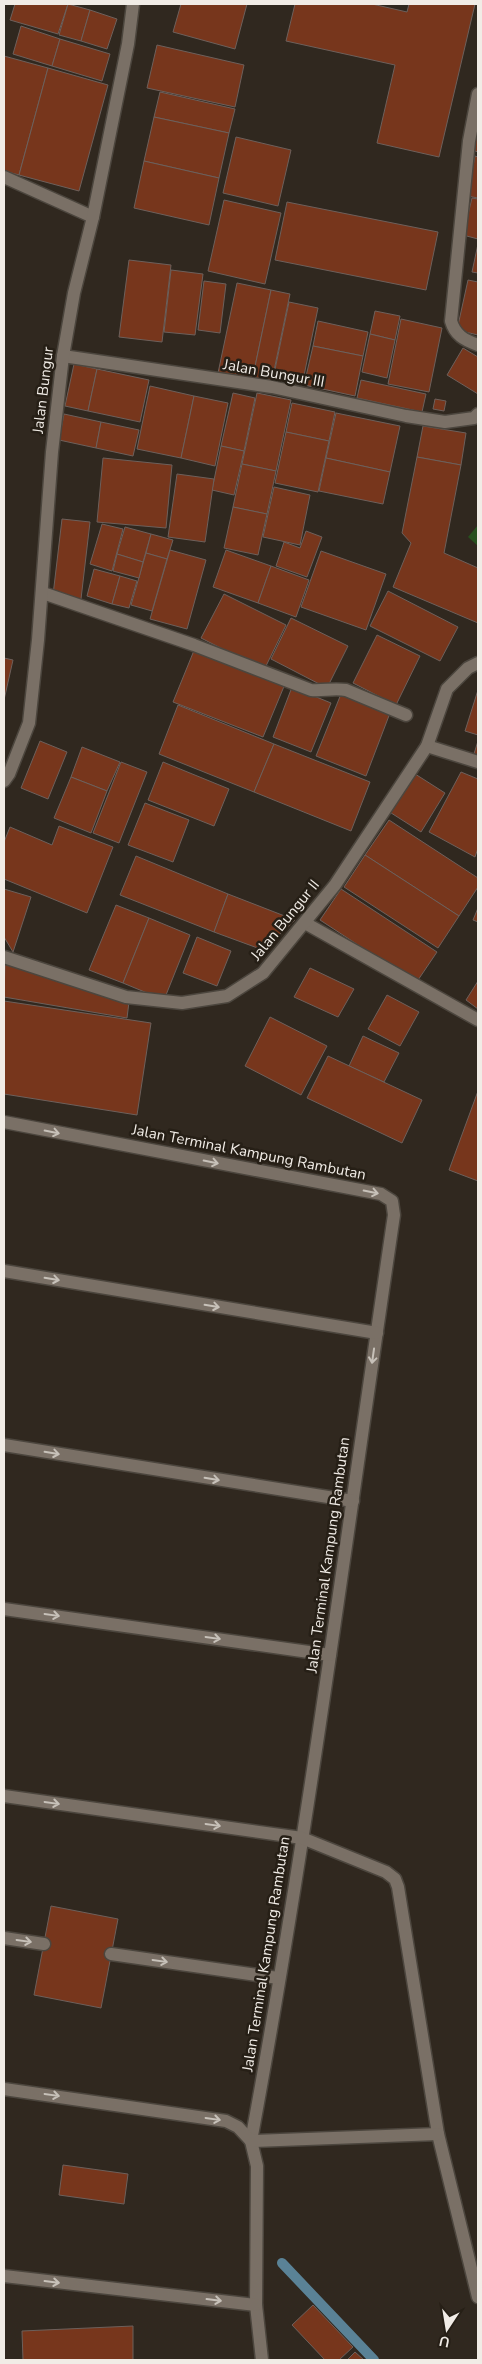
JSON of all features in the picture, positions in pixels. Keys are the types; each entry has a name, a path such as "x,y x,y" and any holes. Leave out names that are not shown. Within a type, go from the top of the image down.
{"street":[{"name":"Jalan Bungur","path":"4,781 9,774 29,723 43,593 52,452 62,356 74,293 93,217 128,44 134,4"},
{"path":"478,94 459,223 458,264 451,321 454,331 465,340 478,345"},
{"path":"4,177 93,217"},
{"name":"Jalan Bungur III","path":"62,356 272,387 445,422 474,418 478,414"},
{"path":"43,593 311,690 337,688 346,690 406,715"},
{"name":"Jalan Bungur II","path":"4,957 126,997 182,1003 227,996 263,974 335,885 427,746 447,689 468,668 478,663"},
{"path":"427,746 478,762"},
{"path":"305,923 478,1020"},
{"name":"Jalan Terminal Kampung Rambutan","path":"4,1122 381,1194 392,1201 394,1215 330,1655 302,1838 251,2141 257,2166 256,2305 262,2360"},
{"path":"4,1271 377,1333"},
{"path":"4,1446 353,1501"},
{"path":"4,1609 330,1655"},
{"path":"4,1796 302,1838 386,1872 395,1878 438,2134 478,2297"},
{"path":"4,1938 44,1944"},
{"path":"111,1954 278,1978"},
{"path":"4,2089 226,2121 238,2127 251,2141 438,2134"},
{"path":"4,2276 256,2305"}],"green space":[{"path":"478,525 478,546 468,537"}],"building":[{"path":"15,4 68,4 58,34 10,20"},
{"path":"68,4 90,10 81,41 59,35"},
{"path":"181,4 247,4 235,49 173,32"},
{"path":"295,4 372,4 407,12 409,4 475,4 439,157 377,143 395,65 286,41"},
{"path":"90,10 117,19 107,49 81,41"},
{"path":"21,26 60,39 52,66 13,54"},
{"path":"60,39 110,54 102,81 52,66"},
{"path":"157,45 244,65 235,107 147,88"},
{"path":"4,56 48,68 19,175 4,171"},
{"path":"48,68 108,85 79,191 19,175"},
{"path":"160,92 235,109 229,133 154,117"},
{"path":"154,117 229,133 219,178 144,161"},
{"path":"478,122 478,152 472,150"},
{"path":"236,137 291,150 278,206 223,193"},
{"path":"475,156 478,157 478,198 467,196"},
{"path":"144,161 219,178 209,225 134,208"},
{"path":"472,198 478,199 478,239 463,235"},
{"path":"224,200 281,213 265,284 208,271"},
{"path":"287,202 438,232 426,290 275,260"},
{"path":"478,244 478,273 472,272"},
{"path":"129,260 171,265 162,342 119,337"},
{"path":"171,270 203,274 195,335 164,332"},
{"path":"468,280 478,282 478,335 457,330"},
{"path":"204,281 226,284 220,333 198,330"},
{"path":"237,283 271,290 252,381 218,373"},
{"path":"271,290 290,294 271,385 252,381"},
{"path":"289,302 318,308 302,385 273,379"},
{"path":"375,311 400,316 395,340 370,334"},
{"path":"401,319 442,328 429,392 388,384"},
{"path":"318,321 368,332 363,356 313,346"},
{"path":"370,334 395,340 387,378 362,372"},
{"path":"313,346 363,356 355,396 304,385"},
{"path":"463,348 478,357 478,394 447,375"},
{"path":"74,364 97,369 88,411 65,406"},
{"path":"97,369 149,380 140,422 88,411"},
{"path":"361,380 426,394 422,412 357,398"},
{"path":"150,386 194,396 181,458 137,449"},
{"path":"233,393 255,398 244,451 221,446"},
{"path":"257,393 291,400 276,471 242,464"},
{"path":"194,396 228,403 215,466 181,458"},
{"path":"435,399 446,401 444,411 433,409"},
{"path":"292,403 335,412 329,441 286,432"},
{"path":"336,413 400,426 390,472 326,458"},
{"path":"64,414 101,422 96,448 59,440"},
{"path":"101,422 139,430 133,456 96,448"},
{"path":"423,426 466,433 461,465 417,457"},
{"path":"286,432 329,441 318,492 275,483"},
{"path":"221,446 244,451 234,495 212,490"},
{"path":"417,457 461,465 444,553 478,568 478,623 393,587 411,543 402,533"},
{"path":"103,458 172,465 166,528 97,522"},
{"path":"326,458 390,472 383,504 319,491"},
{"path":"242,464 276,471 267,514 233,507"},
{"path":"177,474 214,479 205,542 168,537"},
{"path":"274,487 310,495 300,545 263,537"},
{"path":"233,507 267,514 258,555 224,548"},
{"path":"62,519 90,522 81,599 53,595"},
{"path":"102,524 123,529 112,571 90,564"},
{"path":"125,527 151,534 143,562 117,554"},
{"path":"306,531 322,537 307,577 276,566 284,542 300,548"},
{"path":"151,534 173,540 167,559 146,553"},
{"path":"170,550 206,560 187,629 150,619"},
{"path":"226,550 271,566 258,603 213,587"},
{"path":"321,551 386,574 366,630 301,607"},
{"path":"146,553 167,559 152,611 131,605"},
{"path":"117,554 143,562 139,578 113,571"},
{"path":"271,566 309,580 296,617 258,603"},
{"path":"94,569 120,576 112,604 87,596"},
{"path":"120,576 137,581 129,608 112,604"},
{"path":"388,591 458,627 440,661 370,626"},
{"path":"224,594 286,625 264,670 201,638"},
{"path":"291,618 348,646 327,688 271,659"},
{"path":"377,635 420,656 396,705 353,683"},
{"path":"195,648 285,684 263,737 173,702"},
{"path":"4,658 13,660 4,700"},
{"path":"292,687 331,703 311,752 273,737"},
{"path":"478,690 478,735 465,731"},
{"path":"341,694 390,713 366,776 316,756"},
{"path":"178,705 274,744 254,792 159,754"},
{"path":"40,741 67,752 48,799 21,788"},
{"path":"478,741 478,758 473,757"},
{"path":"274,744 370,782 351,831 254,792"},
{"path":"82,747 120,762 107,791 71,777"},
{"path":"121,762 147,772 119,843 93,833"},
{"path":"163,762 229,789 214,826 148,800"},
{"path":"412,772 445,793 421,832 388,811"},
{"path":"461,772 478,779 478,848 475,857 429,832"},
{"path":"71,777 107,791 91,833 54,818"},
{"path":"145,803 189,820 173,862 128,845"},
{"path":"389,820 478,878 478,887 459,916 365,855"},
{"path":"59,826 113,847 87,913 4,879 4,842 10,827 52,845"},
{"path":"365,855 459,916 438,948 344,887"},
{"path":"136,856 228,894 214,932 120,895"},
{"path":"4,889 31,897 13,952 4,937"},
{"path":"341,889 437,952 416,983 320,920"},
{"path":"228,894 295,920 263,950 214,932"},
{"path":"116,905 149,918 123,983 89,970"},
{"path":"478,908 478,922 473,920"},
{"path":"149,918 190,935 164,1000 123,983"},
{"path":"197,937 231,951 217,986 183,973"},
{"path":"5,964 129,1002 127,1018 4,997"},
{"path":"310,968 354,989 338,1017 294,997"},
{"path":"478,981 478,1009 466,1000"},
{"path":"387,995 419,1012 400,1046 368,1029"},
{"path":"4,1001 151,1023 137,1115 4,1094"},
{"path":"270,1017 327,1046 301,1095 245,1066"},
{"path":"363,1036 399,1053 384,1082 349,1066"},
{"path":"328,1056 422,1100 402,1143 307,1098"},
{"path":"478,1091 478,1181 449,1170"},
{"path":"51,1906 118,1919 101,2008 34,1995"},
{"path":"63,2165 128,2174 124,2204 59,2195"},
{"path":"313,2305 353,2347 339,2360 325,2360 292,2325"},
{"path":"133,2326 133,2360 23,2360 22,2331"},
{"path":"355,2352 364,2360 347,2360"}],"waterway":[{"path":"282,2263 374,2360"}]}
